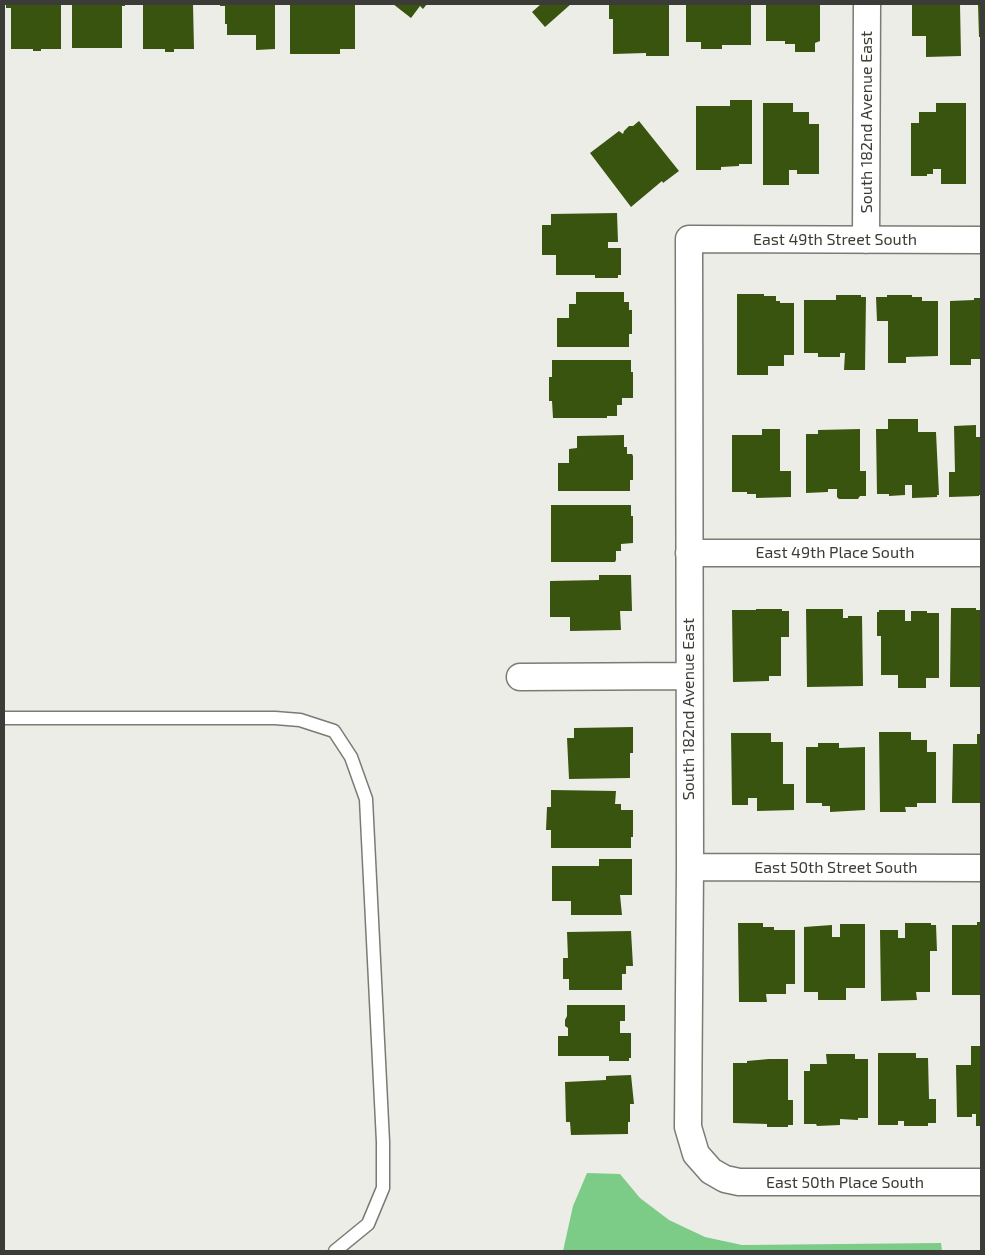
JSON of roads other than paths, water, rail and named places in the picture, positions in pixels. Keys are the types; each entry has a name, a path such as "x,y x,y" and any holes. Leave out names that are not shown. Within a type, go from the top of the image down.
{"street":[{"name":"South 182nd Avenue East","path":"866,240 867,4"},
{"name":"South 182nd Avenue East","path":"689,239 690,868 688,1127 696,1154 711,1171"},
{"name":"East 49th Street South","path":"689,239 981,240"},
{"name":"East 49th Place South","path":"689,553 981,553"},
{"path":"520,677 689,676"},
{"name":"East 50th Street South","path":"690,868 981,868"},
{"name":"East 50th Place South","path":"711,1171 725,1180 752,1183 981,1182"}],"lane":[{"path":"4,718 275,718 300,720 334,731 351,757 366,799 383,1142 383,1188 368,1224 334,1251"}]}
